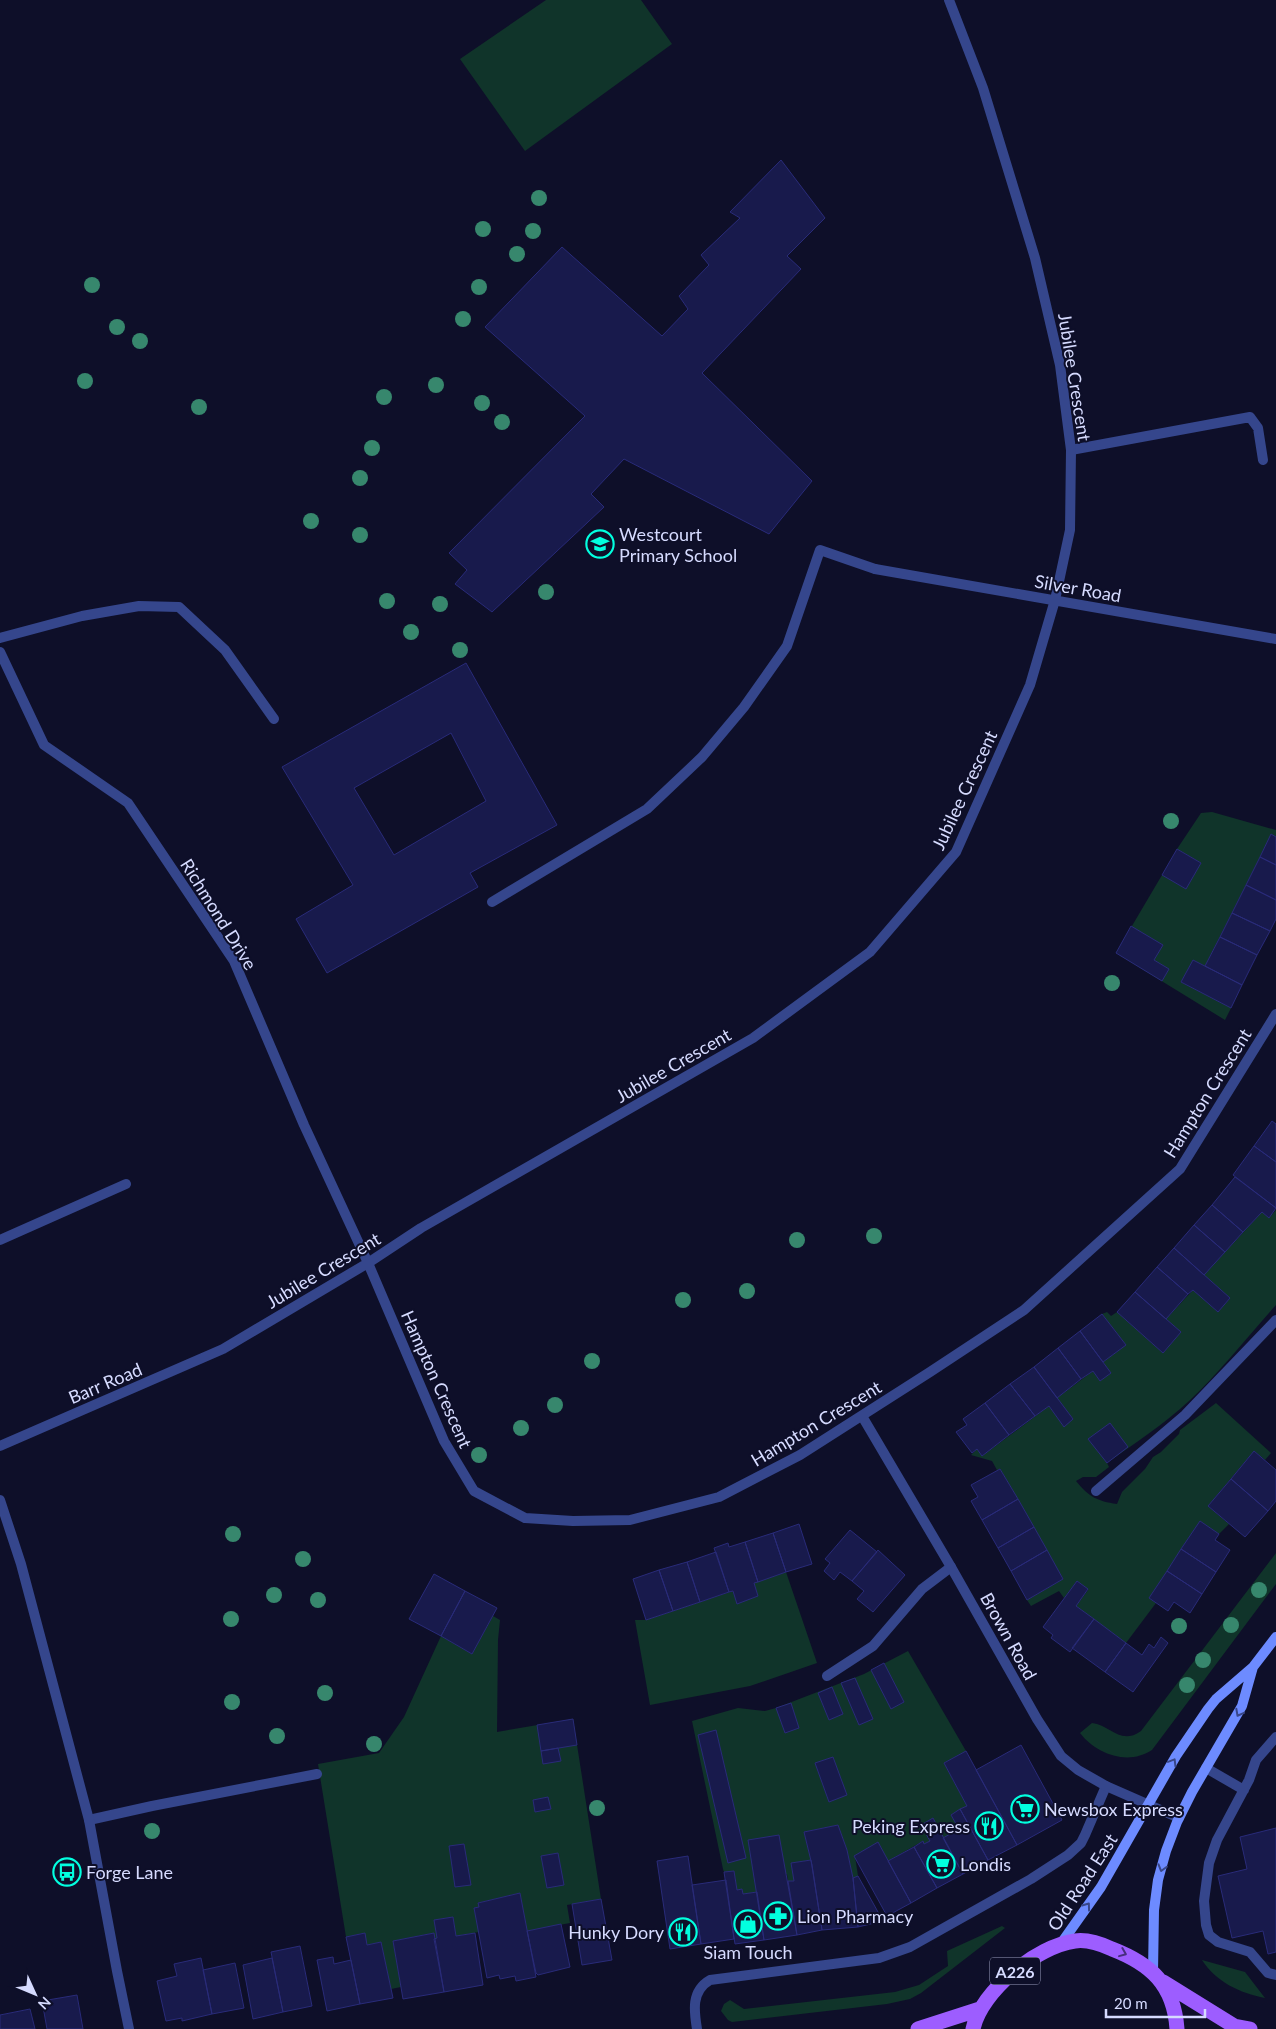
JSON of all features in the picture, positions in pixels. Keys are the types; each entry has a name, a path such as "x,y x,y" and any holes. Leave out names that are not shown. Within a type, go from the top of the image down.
{"main road":[{"name":"Old Road East","path":"1059,1946 1101,1887 1176,1756 1216,1699 1253,1667 1276,1637"},
{"name":"Old Road East","path":"1157,1977 1153,1924 1156,1892 1166,1851 1179,1818 1242,1706 1253,1667"},
{"name":"A226","path":"973,2029 985,2000 1019,1967 1059,1946 1077,1941 1105,1946 1132,1957 1157,1977 1173,2005 1177,2029"},
{"path":"1157,1977 1234,2026 1250,2029"},
{"path":"918,2029 980,2009"}],"street":[{"name":"Jubilee Crescent","path":"223,1349 368,1263 421,1228 753,1038 870,952 956,852 1030,685 1055,600 1070,530 1071,450 1060,365 1035,258 983,88 949,0"},
{"path":"1071,450 1250,417 1258,428 1263,460"},
{"name":"Silver Road","path":"492,902 647,809 702,757 744,707 787,646 820,550 875,568 1276,639"},
{"path":"0,638 82,616 139,606 178,606 225,650 274,719"},
{"name":"Richmond Drive","path":"0,652 44,745 128,803 234,962 304,1124 368,1263"},
{"name":"Hampton Crescent","path":"368,1263 444,1441 474,1491 525,1518 573,1520 630,1520 719,1497 800,1456 1024,1310 1180,1169 1276,1014"},
{"path":"0,1240 126,1184"},
{"path":"1096,1491 1184,1415 1276,1320"},
{"name":"Barr Road","path":"0,1446 223,1349"},
{"name":"Brown Road","path":"862,1416 1051,1742 1068,1763 1106,1786 1179,1818"},
{"path":"0,1500 21,1564 89,1820 116,1971 129,2029"},
{"path":"827,1676 872,1646 922,1589 951,1567"},
{"path":"1276,1738 1256,1760 1244,1790 1217,1840 1209,1863 1204,1895 1208,1933 1214,1939 1250,1952 1268,1974 1276,1975"},
{"path":"1206,1768 1244,1790"},
{"path":"89,1820 317,1774"},
{"path":"696,2029 694,2006 696,1996 700,1989 710,1980 885,1956 919,1942 1031,1879 1062,1860 1081,1843 1106,1786"}],"green space":[{"path":"546,0 641,0 672,44 525,151 460,59"},
{"path":"1212,812 1276,830 1276,837 1271,835 1205,966 1193,960 1181,982 1231,1008 1225,1020 1116,953 1162,875 1186,888 1201,863 1177,849 1201,813"},
{"path":"1276,1210 1276,1305 1212,1378 1179,1410 1149,1434 1107,1463 1109,1467 1096,1477 1083,1477 1076,1481 1094,1497 1117,1504 1122,1492 1145,1469 1153,1457 1161,1452 1179,1434 1180,1430 1216,1403 1271,1453 1265,1460 1254,1451 1208,1506 1229,1524 1219,1534 1200,1522 1149,1598 1156,1603 1126,1643 1076,1606 1088,1590 1077,1581 1064,1598 1059,1591 1031,1606 1027,1600 1063,1579 1000,1469 997,1470 992,1461 971,1455 977,1449 982,1456 1049,1406 1064,1426 1073,1419 1057,1398 1093,1371 1100,1381 1111,1373 1103,1362 1126,1345 1102,1314 1107,1312 1111,1316 1117,1312 1163,1353 1181,1332 1166,1319 1193,1290 1218,1312 1230,1298 1204,1275 1262,1212 1269,1218"},
{"path":"1276,1553 1276,1584 1152,1750 1143,1755 1133,1757 1113,1755 1095,1747 1080,1733 1092,1723 1105,1727 1121,1736 1134,1735 1141,1731"},
{"path":"786,1572 817,1663 750,1686 650,1705 635,1620 646,1620 733,1591 738,1603 758,1596 754,1583"},
{"path":"493,1616 500,1620 497,1732 573,1719 601,1899 567,1905 570,1923 527,1931 520,1893 478,1903 479,1907 474,1908 479,1932 456,1936 453,1917 435,1920 437,1938 434,1939 433,1933 393,1941 401,1987 391,1989 381,1942 367,1945 364,1933 346,1937 318,1764 379,1753 404,1717 441,1636 472,1654"},
{"path":"908,1651 966,1751 944,1763 967,1806 951,1815 959,1829 943,1838 933,1818 930,1841 924,1844 923,1841 888,1861 878,1843 855,1856 858,1876 853,1878 847,1850 838,1825 804,1832 811,1860 791,1863 794,1881 788,1881 787,1874 785,1874 757,1892 743,1894 742,1889 737,1890 734,1871 724,1872 723,1869 692,1721 738,1708 765,1711 776,1708 864,1674"},
{"path":"1002,1926 1005,1928 921,1993 910,1999 887,2004 732,2022 721,2011 724,2004 730,2000 744,2009 895,1992 919,1985 948,1966 947,1951"},
{"path":"1202,1960 1245,1972 1265,1998 1238,1990 1229,1985 1214,1975"}],"building":[{"path":"781,160 825,218 787,256 801,269 702,373 812,481 769,534 624,459 591,494 604,507 492,612 455,584 467,570 449,553 585,416 485,327 562,247 662,336 688,309 679,296 709,265 701,255 740,218 730,212"},
{"path":"466,663 557,825 470,873 478,887 327,973 296,919 353,885 282,767","holes":["451,733 486,801 394,855 354,788"]},
{"path":"1271,834 1276,837 1276,865 1260,857"},
{"path":"1177,849 1201,863 1186,889 1162,875"},
{"path":"1260,857 1276,865 1276,900 1246,885"},
{"path":"1246,885 1276,900 1276,919 1270,931 1232,913"},
{"path":"1232,913 1270,931 1257,955 1220,937"},
{"path":"1131,926 1163,945 1154,960 1169,969 1162,981 1116,953"},
{"path":"1220,937 1257,955 1242,985 1205,966"},
{"path":"1193,960 1242,985 1231,1008 1181,982"},
{"path":"1272,1121 1276,1124 1276,1162 1254,1146"},
{"path":"1254,1146 1276,1162 1276,1208 1233,1175"},
{"path":"1235,1177 1276,1208 1269,1218 1262,1212 1243,1232 1212,1205"},
{"path":"1212,1205 1243,1232 1225,1252 1194,1225"},
{"path":"1194,1225 1225,1252 1204,1275 1174,1248"},
{"path":"1174,1248 1230,1298 1218,1312 1193,1290 1188,1294 1157,1267"},
{"path":"1157,1267 1188,1294 1166,1319 1135,1292"},
{"path":"1135,1292 1181,1332 1163,1353 1117,1312"},
{"path":"1102,1314 1126,1345 1103,1362 1080,1331"},
{"path":"1080,1331 1111,1373 1100,1381 1093,1371 1081,1379 1058,1348"},
{"path":"1058,1348 1081,1379 1057,1398 1034,1367"},
{"path":"1034,1367 1073,1419 1064,1427 1049,1406 1035,1416 1010,1384"},
{"path":"1010,1384 1035,1416 1009,1435 985,1403"},
{"path":"985,1403 1009,1435 982,1456 977,1449 972,1453 956,1432 967,1425 963,1419"},
{"path":"1110,1423 1128,1447 1107,1463 1088,1439"},
{"path":"1254,1451 1276,1470 1276,1501 1268,1511 1231,1479"},
{"path":"1000,1469 1018,1499 982,1520 971,1501 978,1497 971,1485"},
{"path":"1231,1479 1268,1511 1245,1537 1208,1506"},
{"path":"1018,1499 1034,1527 998,1548 982,1520"},
{"path":"1200,1521 1219,1534 1215,1540 1230,1550 1216,1572 1181,1549"},
{"path":"799,1524 812,1564 786,1572 773,1533"},
{"path":"1034,1527 1047,1550 1011,1571 998,1548"},
{"path":"850,1530 877,1552 852,1581 840,1572 834,1580 824,1571 830,1563 825,1559"},
{"path":"773,1533 786,1572 758,1582 745,1542"},
{"path":"745,1542 758,1582 754,1583 758,1596 737,1604 733,1591 729,1592 714,1548 728,1543 729,1547"},
{"path":"1181,1549 1216,1572 1202,1594 1167,1571"},
{"path":"878,1550 905,1575 873,1612 857,1599 864,1591 852,1581"},
{"path":"1047,1550 1063,1579 1027,1600 1011,1571"},
{"path":"716,1552 729,1592 700,1602 687,1562"},
{"path":"687,1562 700,1602 673,1611 659,1570"},
{"path":"659,1570 673,1611 646,1620 633,1579"},
{"path":"1167,1571 1202,1594 1190,1613 1174,1602 1168,1611 1149,1598"},
{"path":"434,1574 465,1591 441,1636 409,1619"},
{"path":"1077,1581 1088,1589 1076,1606 1094,1619 1070,1652 1051,1638 1053,1635 1043,1627"},
{"path":"465,1591 497,1608 472,1654 441,1636"},
{"path":"1094,1619 1126,1643 1105,1672 1072,1648"},
{"path":"1161,1637 1168,1643 1133,1692 1105,1672 1126,1643 1142,1655 1149,1644 1154,1648"},
{"path":"884,1663 904,1702 891,1709 871,1670"},
{"path":"855,1678 873,1719 859,1725 841,1683"},
{"path":"832,1687 843,1714 829,1720 818,1693"},
{"path":"791,1703 799,1728 785,1733 776,1708"},
{"path":"573,1719 577,1745 541,1751 537,1725"},
{"path":"716,1730 746,1858 728,1863 698,1735"},
{"path":"1021,1745 1062,1820 1017,1845 976,1770"},
{"path":"558,1748 561,1761 543,1764 541,1751"},
{"path":"966,1751 1017,1845 988,1860 960,1809 967,1806 944,1763"},
{"path":"833,1757 847,1795 829,1802 815,1763"},
{"path":"548,1797 551,1809 535,1812 533,1800"},
{"path":"960,1809 988,1860 963,1874 943,1838 959,1829 951,1815"},
{"path":"933,1818 963,1874 937,1888 914,1847 923,1841 924,1844 930,1841 921,1825"},
{"path":"838,1825 847,1850 853,1878 858,1927 822,1930 812,1865 804,1832"},
{"path":"1276,1828 1276,1952 1268,1954 1263,1931 1232,1938 1218,1876 1247,1869 1240,1837"},
{"path":"779,1835 797,1935 764,1940 748,1840"},
{"path":"878,1842 911,1903 887,1916 854,1856"},
{"path":"464,1844 471,1885 455,1887 449,1846"},
{"path":"914,1847 937,1888 911,1903 888,1861"},
{"path":"558,1853 564,1885 547,1888 541,1856"},
{"path":"688,1856 701,1944 670,1949 657,1861"},
{"path":"811,1860 822,1930 797,1935 788,1881 794,1881 791,1863"},
{"path":"734,1871 737,1890 742,1889 743,1894 757,1892 764,1940 735,1944 724,1872"},
{"path":"858,1876 883,1921 858,1927 853,1878"},
{"path":"726,1880 734,1939 701,1944 692,1885"},
{"path":"520,1893 536,1977 516,1981 515,1976 500,1979 499,1975 487,1978 474,1908 479,1907 478,1903"},
{"path":"601,1899 612,1960 582,1965 572,1904"},
{"path":"453,1917 456,1936 475,1933 483,1985 444,1992 434,1939 437,1938 434,1920"},
{"path":"561,1924 570,1967 538,1975 527,1931"},
{"path":"365,1933 367,1945 381,1942 393,1998 360,2004 346,1937"},
{"path":"434,1933 444,1992 403,1999 393,1941"},
{"path":"300,1946 312,2006 283,2012 271,1952"},
{"path":"333,1957 334,1964 351,1960 360,2004 327,2011 317,1960"},
{"path":"201,1958 212,2014 182,2021 182,2018 166,2021 157,1981 177,1976 174,1964"},
{"path":"272,1958 283,2012 253,2019 243,1965"},
{"path":"235,1963 244,2008 212,2014 203,1970"},
{"path":"77,1995 83,2029 47,2029 42,2001"},
{"path":"30,2009 35,2029 0,2029 0,2015"}],"place":[{"name":"Westcourt Primary School","path":"600,544"},
{"name":"Newsbox Express","path":"1025,1809"},
{"name":"Peking Express","path":"989,1826"},
{"name":"Londis","path":"941,1864"},
{"name":"Forge Lane","path":"67,1872"},
{"name":"Lion Pharmacy","path":"778,1916"},
{"name":"Siam Touch","path":"748,1924"},
{"name":"Hunky Dory","path":"683,1932"}]}
